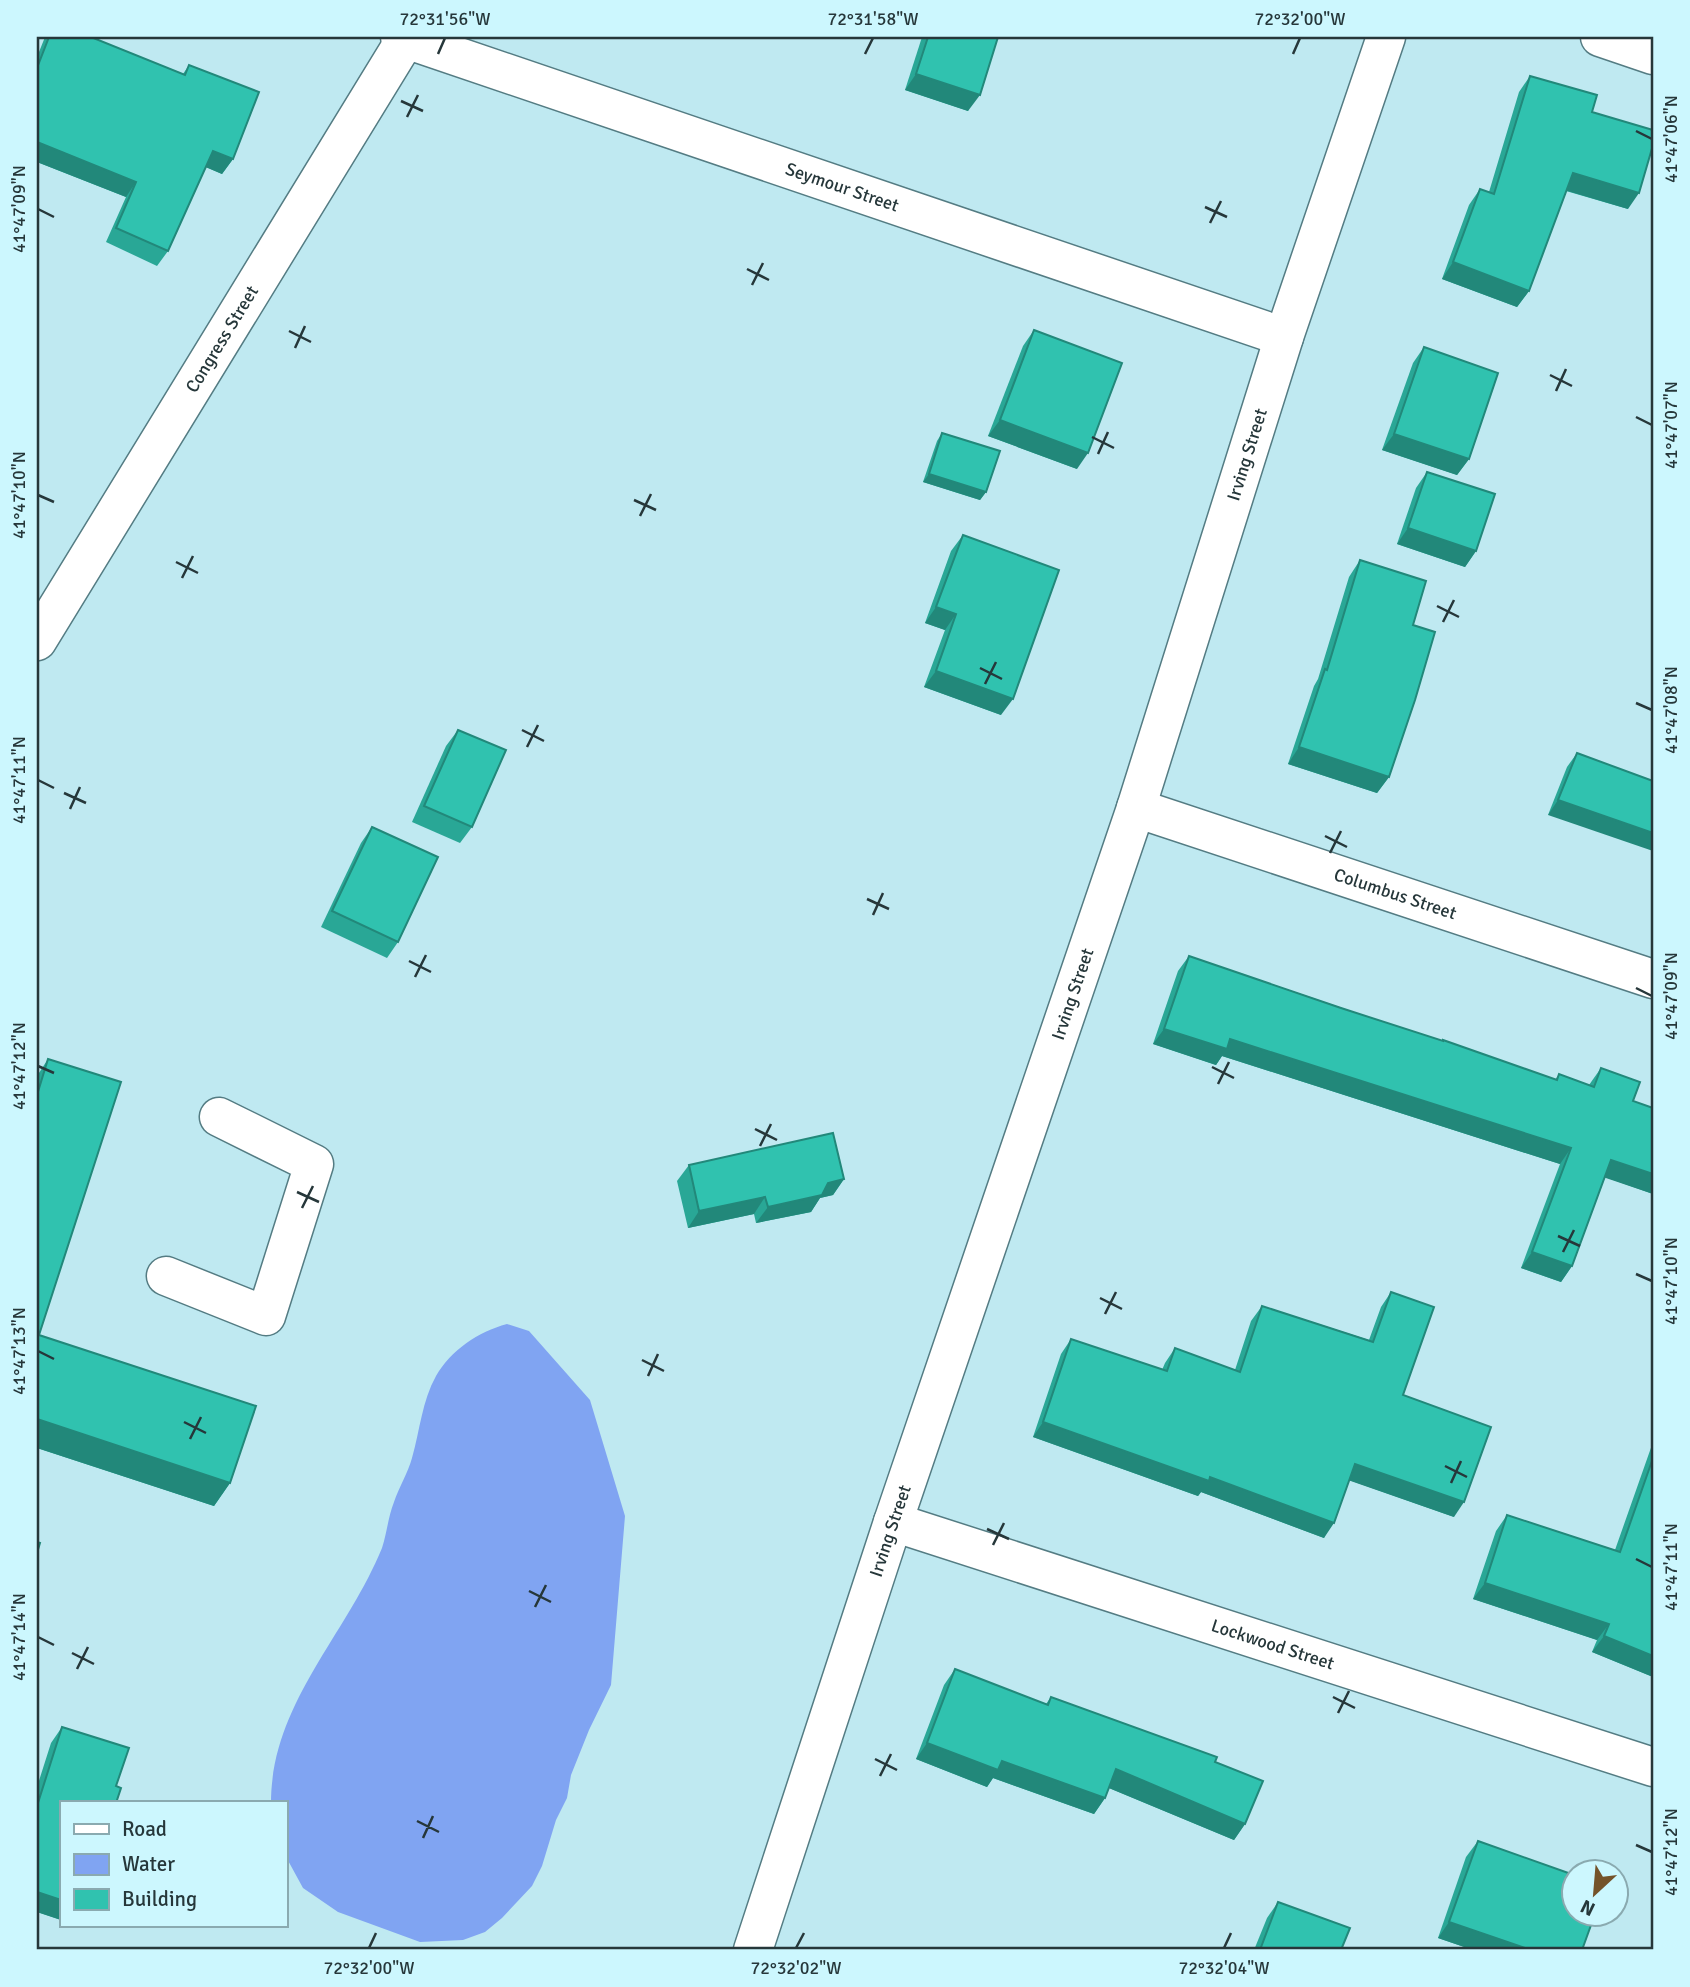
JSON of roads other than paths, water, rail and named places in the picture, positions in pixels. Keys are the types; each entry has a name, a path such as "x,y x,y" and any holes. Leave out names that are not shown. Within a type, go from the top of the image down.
{"street":[{"name":"Seymour Street","path":"404,37 1284,337"},
{"name":"Congress Street","path":"37,641 404,37"},
{"name":"Irving Street","path":"753,1950 893,1522 1136,808 1284,337 1387,37"},
{"path":"1600,37 1653,55"},
{"name":"Columbus Street","path":"1136,808 1653,979"},
{"path":"166,1276 266,1316 314,1164 219,1117"},
{"name":"Lockwood Street","path":"893,1522 1653,1767"}],"water":[{"path":"507,1324 529,1331 590,1400 625,1516 611,1685 571,1775 567,1798 532,1886 485,1932 463,1940 420,1942 338,1912 303,1888 287,1859 287,1801 271,1801 274,1767 283,1734 297,1702 367,1580 382,1548 396,1496 410,1464 431,1386 442,1367 457,1350 486,1332"}]}
